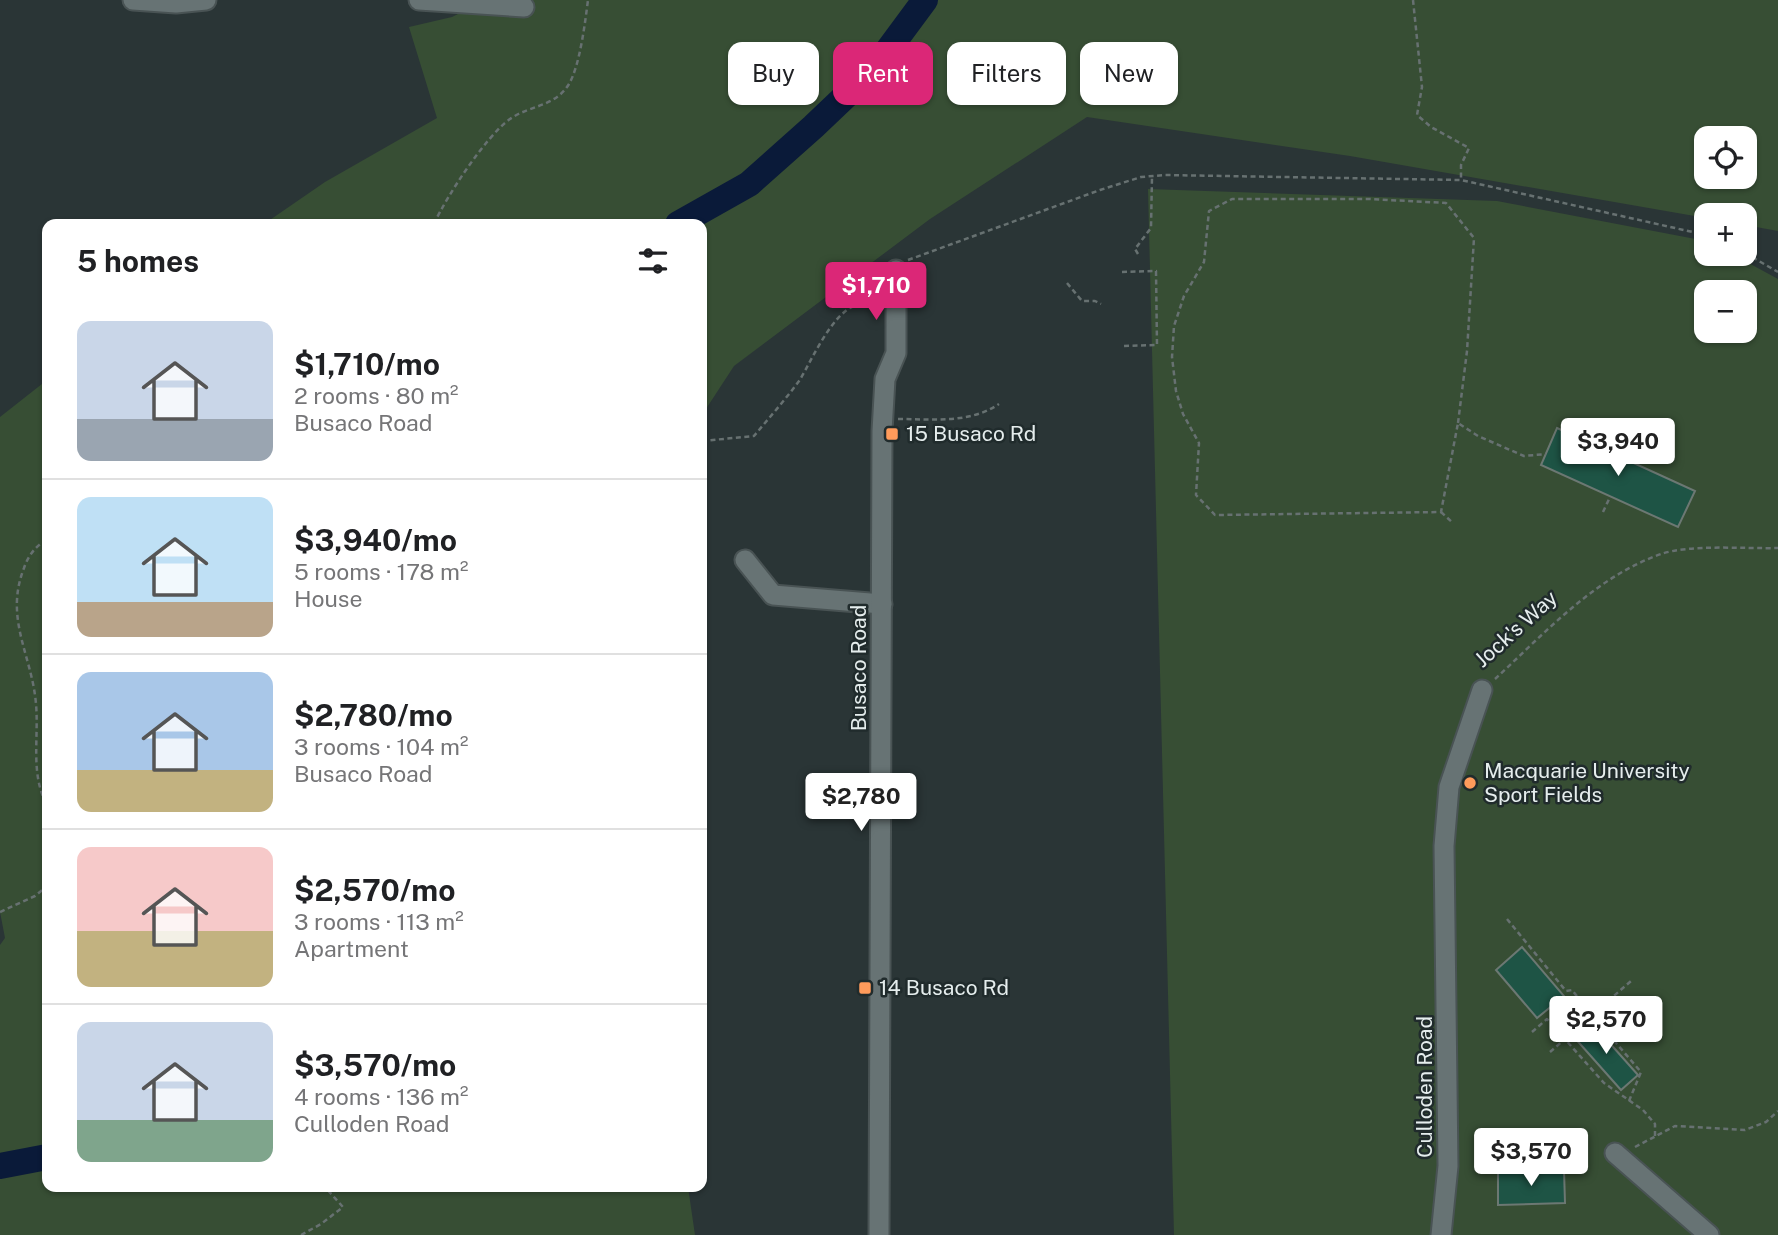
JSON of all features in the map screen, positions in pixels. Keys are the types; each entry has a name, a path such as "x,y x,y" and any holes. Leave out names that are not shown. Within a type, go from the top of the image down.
{"street":[{"path":"133,0 176,3 206,0"},
{"path":"419,0 524,7"},
{"name":"Busaco Road","path":"879,1235 882,431 885,379 896,353 896,270"},
{"path":"745,560 773,595 882,604"},
{"name":"Jock's Way","path":"1446,939 1444,846 1449,787 1482,690"},
{"name":"Culloden Road","path":"1441,1235 1448,1166 1446,939"},
{"path":"1615,1153 1709,1235"}],"path":[{"path":"436,219 443,204 496,132 510,118 558,99 570,83 588,0"},
{"path":"1413,0 1422,87 1417,115 1430,127 1469,148 1461,165 1461,180"},
{"path":"1138,254 1135,249 1151,228 1152,176"},
{"path":"896,270 900,263 924,254 1100,190 1152,176 1461,180 1694,232"},
{"path":"1441,512 1458,424 1467,351 1474,238 1446,203 1369,199 1232,199 1209,211 1204,262 1184,296 1177,316 1172,357 1176,391 1183,414 1199,443 1196,495 1215,514 1441,512 1453,523"},
{"path":"1757,260 1778,272"},
{"path":"1122,272 1156,271 1157,345 1124,346"},
{"path":"1067,283 1082,301 1101,304"},
{"path":"707,441 754,436 807,370 816,348 842,314 852,307 870,306 882,320"},
{"path":"894,419 964,419 984,415 999,404"},
{"path":"1458,424 1524,456 1546,454"},
{"path":"1603,512 1611,497"},
{"path":"42,542 26,561 18,584 15,612 36,703 37,774 42,795"},
{"name":"Jock's Way","path":"1482,690 1561,618 1612,577 1662,553 1713,548 1778,548"},
{"path":"0,912 42,890"},
{"path":"1507,919 1566,991 1572,990 1641,1072 1629,1102"},
{"path":"1592,1014 1631,981"},
{"path":"1532,1032 1547,1019 1604,1083 1643,1111 1655,1124 1655,1138"},
{"path":"1550,1052 1565,1039"},
{"path":"1615,1153 1643,1145 1675,1126 1745,1130 1766,1122 1778,1111"},
{"path":"301,1235 321,1224 342,1207 329,1192"}],"green space":[{"path":"486,0 1778,0 1778,231 1757,227 1757,203 1694,203 1694,216 1350,156 1087,117 930,219 734,366 707,407 707,219 271,219 325,182 437,118 409,27 452,17"},
{"name":"Macquarie University Sport Fields","path":"1148,189 1497,201 1694,239 1694,266 1754,266 1778,279 1778,1235 1174,1235"},
{"path":"42,384 42,1192 689,1192 695,1235 0,1235 0,945 5,938 0,912 0,417"}],"building":[{"path":"1557,428 1695,491 1678,527 1541,465"},
{"path":"1522,947 1564,996 1537,1018 1496,970"},
{"path":"1590,1021 1638,1075 1621,1090 1573,1036"},
{"path":"1564,1170 1565,1203 1498,1205 1498,1172"}],"waterway":[{"path":"687,219 749,184 813,127 874,69 925,0"},
{"path":"0,1166 42,1158"}],"place":[{"name":"15 Busaco Rd","path":"892,434"},
{"name":"Macquarie University Sport Fields","path":"1470,783"},
{"name":"14 Busaco Rd","path":"865,988"}]}
